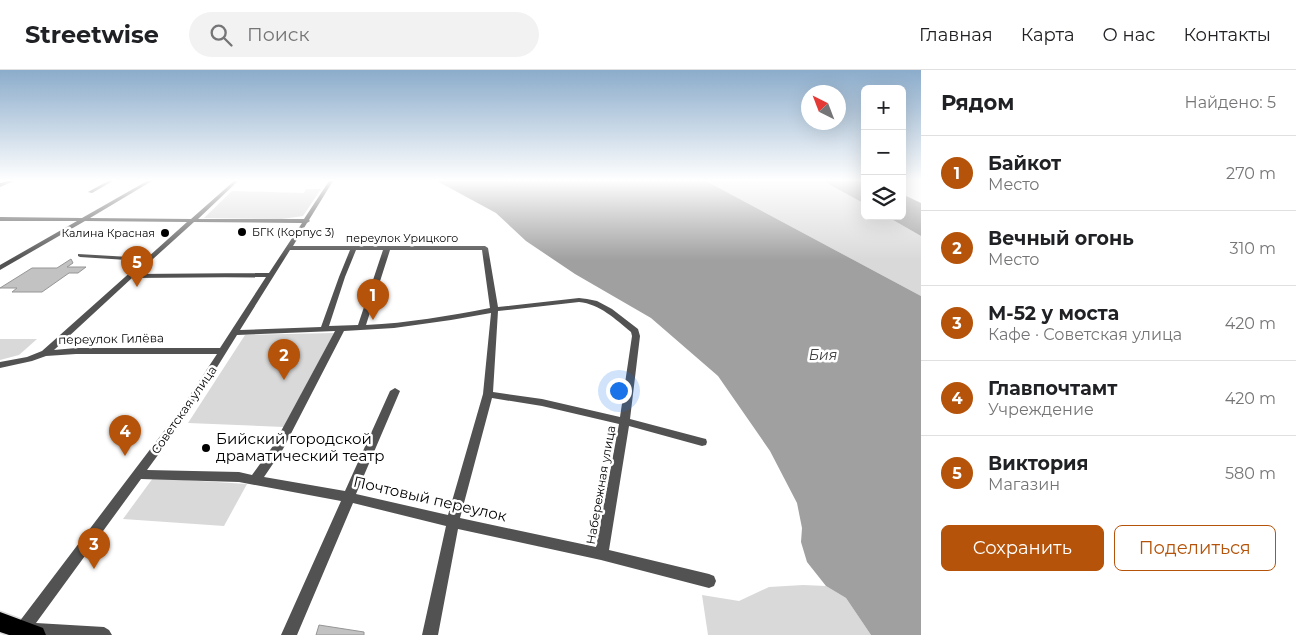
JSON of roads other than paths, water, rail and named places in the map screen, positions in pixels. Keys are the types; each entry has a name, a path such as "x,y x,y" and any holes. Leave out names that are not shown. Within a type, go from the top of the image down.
{"main road":[{"path":"0,622 26,633"}],"street":[{"path":"0,268 105,207"},
{"path":"45,353 208,207"},
{"name":"Советская улица","path":"26,633 140,474 224,352 233,333 315,207"},
{"path":"0,219 306,221"},
{"name":"переулок Урицкого","path":"288,248 485,248 495,310"},
{"path":"324,329 339,283 354,248"},
{"path":"360,328 387,248"},
{"path":"80,255 150,260"},
{"path":"133,276 270,275"},
{"name":"Набережная улица","path":"495,310 583,300 611,311 635,331 636,336 625,421 601,554"},
{"path":"233,333 413,324 495,310 488,394 453,522 430,635"},
{"path":"255,480 276,449 340,328"},
{"name":"переулок Гилёва","path":"0,365 29,359 45,353 76,350 224,352"},
{"path":"288,635 395,391"},
{"path":"488,394 523,398 625,421 702,442"},
{"name":"Почтовый переулок","path":"140,474 239,477 349,497 601,554 709,581"},
{"path":"26,633 104,635"}],"water":[{"name":"Бия","path":"486,207 755,207 921,296 921,635 871,635 846,598 826,586 807,562 801,542 802,528 797,503 770,451 718,376 651,318 575,274 526,241 496,213"},
{"path":"906,207 921,207 921,236 893,220 906,220"}],"place":[{"name":"БГК (Корпус 3)","path":"242,232"},
{"name":"Калина Красная","path":"165,233"},
{"name":"Виктория","path":"137,287"},
{"name":"Байкот","path":"373,320"},
{"name":"Вечный огонь","path":"284,380"},
{"name":"Бийский городской драматический театр","path":"206,448"},
{"name":"Главпочтамт","path":"125,456"},
{"name":"М-52 у моста","path":"94,569"}]}
